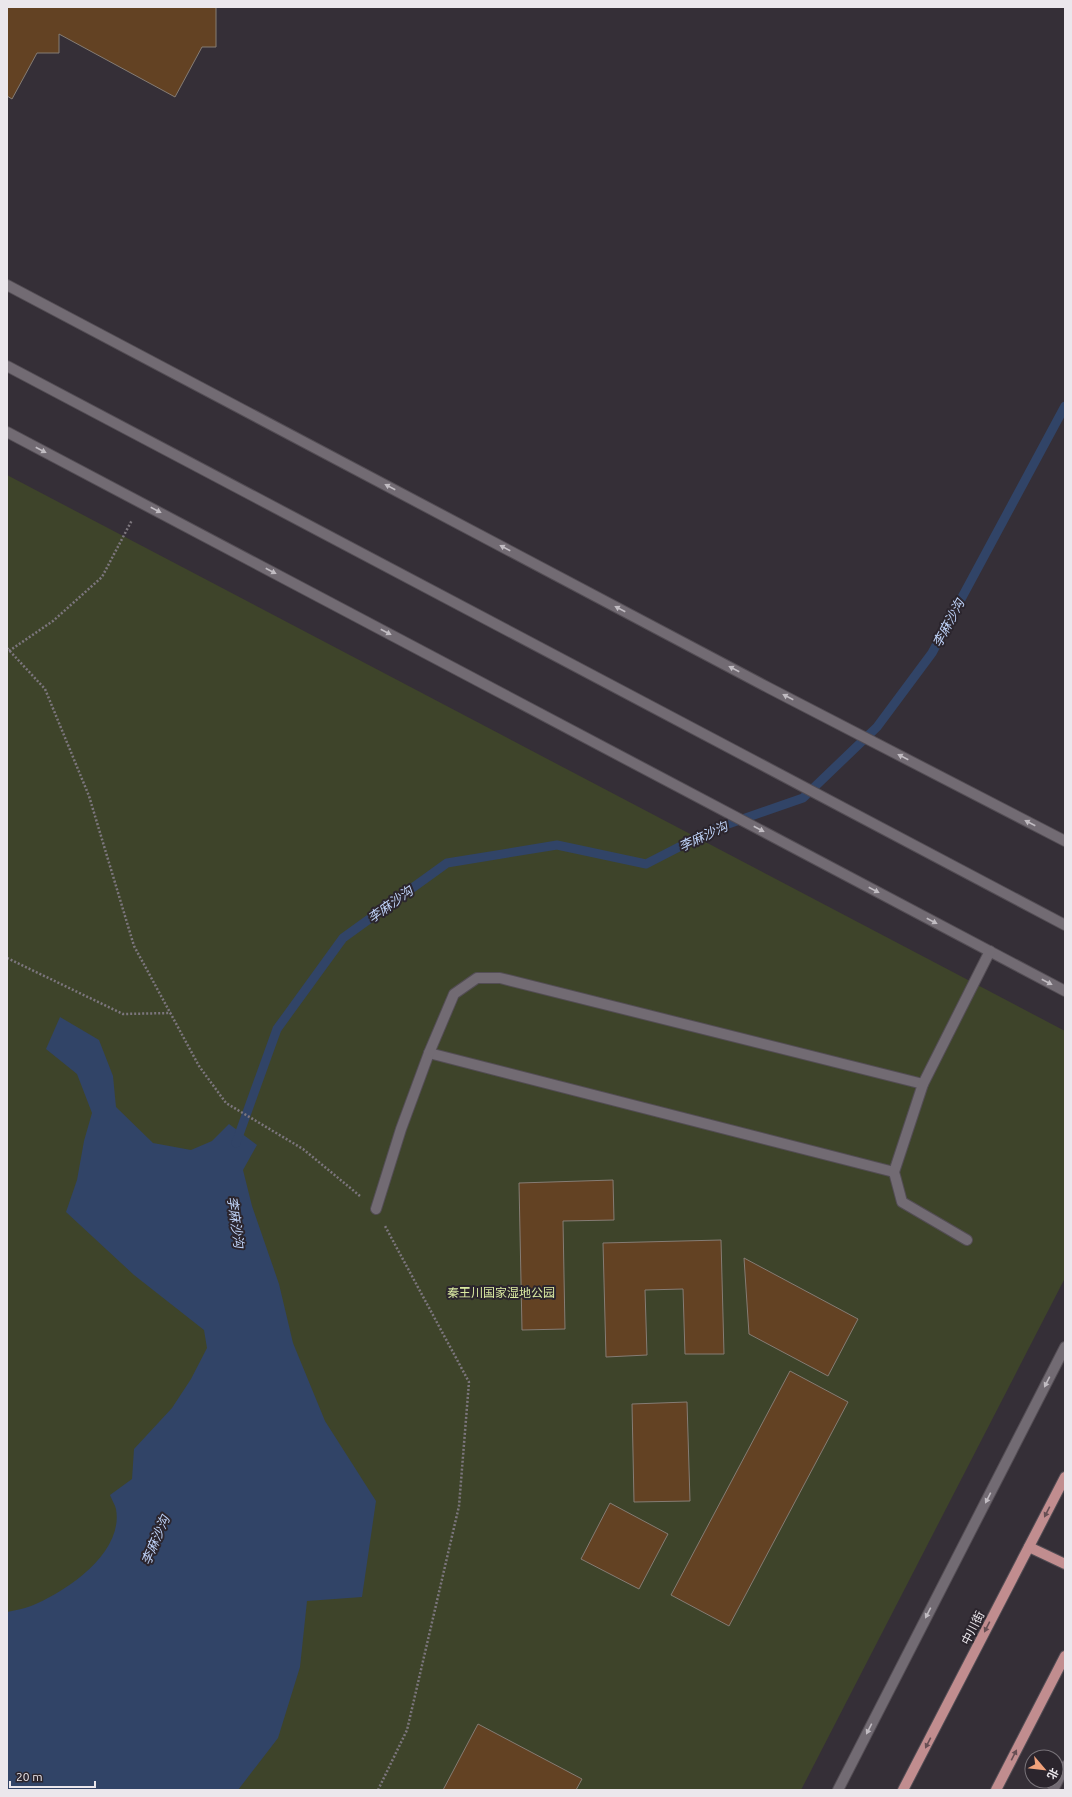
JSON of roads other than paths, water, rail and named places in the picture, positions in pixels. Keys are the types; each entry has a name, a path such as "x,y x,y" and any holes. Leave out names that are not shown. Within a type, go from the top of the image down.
{"main road":[{"name":"中川街","path":"903,1790 1065,1477"},
{"path":"1029,1547 1065,1564"},
{"path":"996,1790 1065,1656"}],"street":[{"path":"7,285 769,688 1065,841"},
{"path":"7,366 1065,925"},
{"path":"7,432 1065,991"},
{"path":"967,1240 902,1202 894,1172 923,1084 990,951"},
{"path":"376,1209 401,1129 429,1053 454,994 477,978 500,978 923,1084"},
{"path":"429,1053 894,1172"},
{"path":"838,1790 1065,1347"},
{"path":"1053,1790 1065,1766"}],"water":[{"path":"60,1017 99,1040 113,1076 116,1107 153,1143 191,1150 212,1141 229,1124 257,1145 243,1170 252,1206 279,1284 293,1343 325,1421 376,1501 362,1597 307,1601 300,1667 278,1738 238,1790 7,1790 7,1612 31,1606 60,1591 90,1569 102,1555 111,1541 116,1525 116,1509 110,1495 132,1479 134,1449 172,1408 191,1379 207,1348 204,1330 134,1275 66,1212 77,1180 84,1141 92,1113 77,1074 46,1049"}],"waterway":[{"name":"李麻沙沟","path":"236,1143 277,1029 343,938 447,863 557,845 646,864 714,829 803,798 877,727 932,653 1065,406"}],"park label":[{"name":"秦王川国家湿地公园","path":"501,1293"}]}
